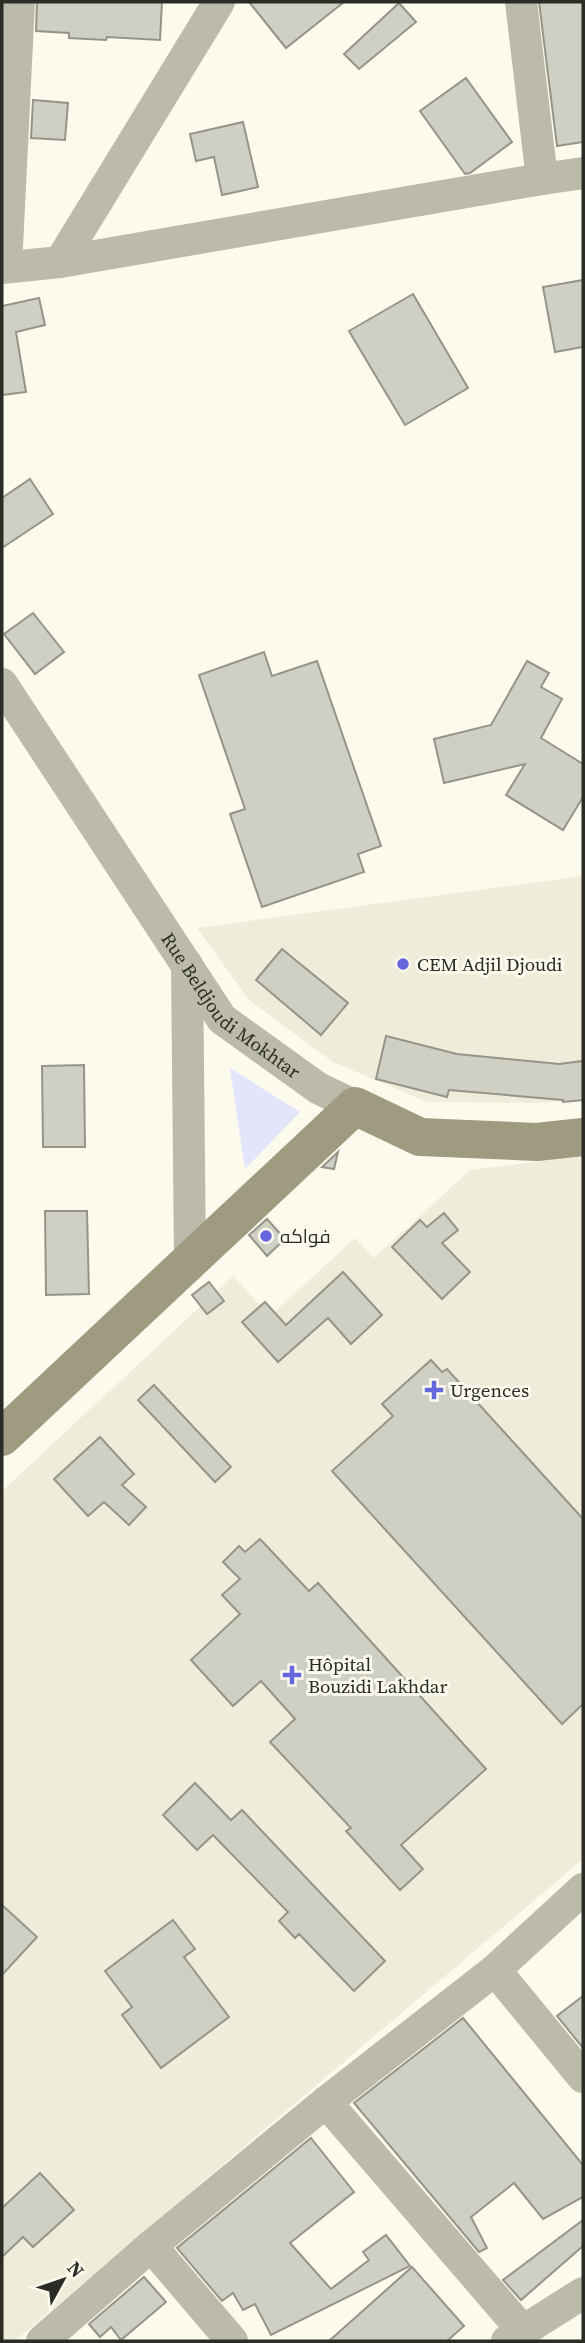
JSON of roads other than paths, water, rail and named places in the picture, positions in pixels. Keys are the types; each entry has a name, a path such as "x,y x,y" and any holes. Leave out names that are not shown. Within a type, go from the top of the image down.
{"street":[{"path":"19,2 10,42 4,268 60,262 583,173"},
{"path":"60,262 219,2"},
{"path":"521,2 542,179"},
{"name":"Rue Beldjoudi Mokhtar","path":"2,684 222,1019 318,1088 421,1136 537,1142 583,1137"},
{"path":"187,965 190,1261"},
{"path":"2,1437 355,1106"},
{"path":"43,2341 151,2246 326,2102 495,1970 583,1889"},
{"path":"495,1970 583,2077"},
{"path":"326,2102 515,2336 583,2293"},
{"path":"151,2246 232,2341"}],"place":[{"name":"CEM Adjil Djoudi","path":"403,964"},
{"name":"فواكه","path":"266,1236"},
{"name":"Urgences","path":"434,1390"},
{"name":"Hôpital Bouzidi Lakhdar","path":"292,1675"}]}
